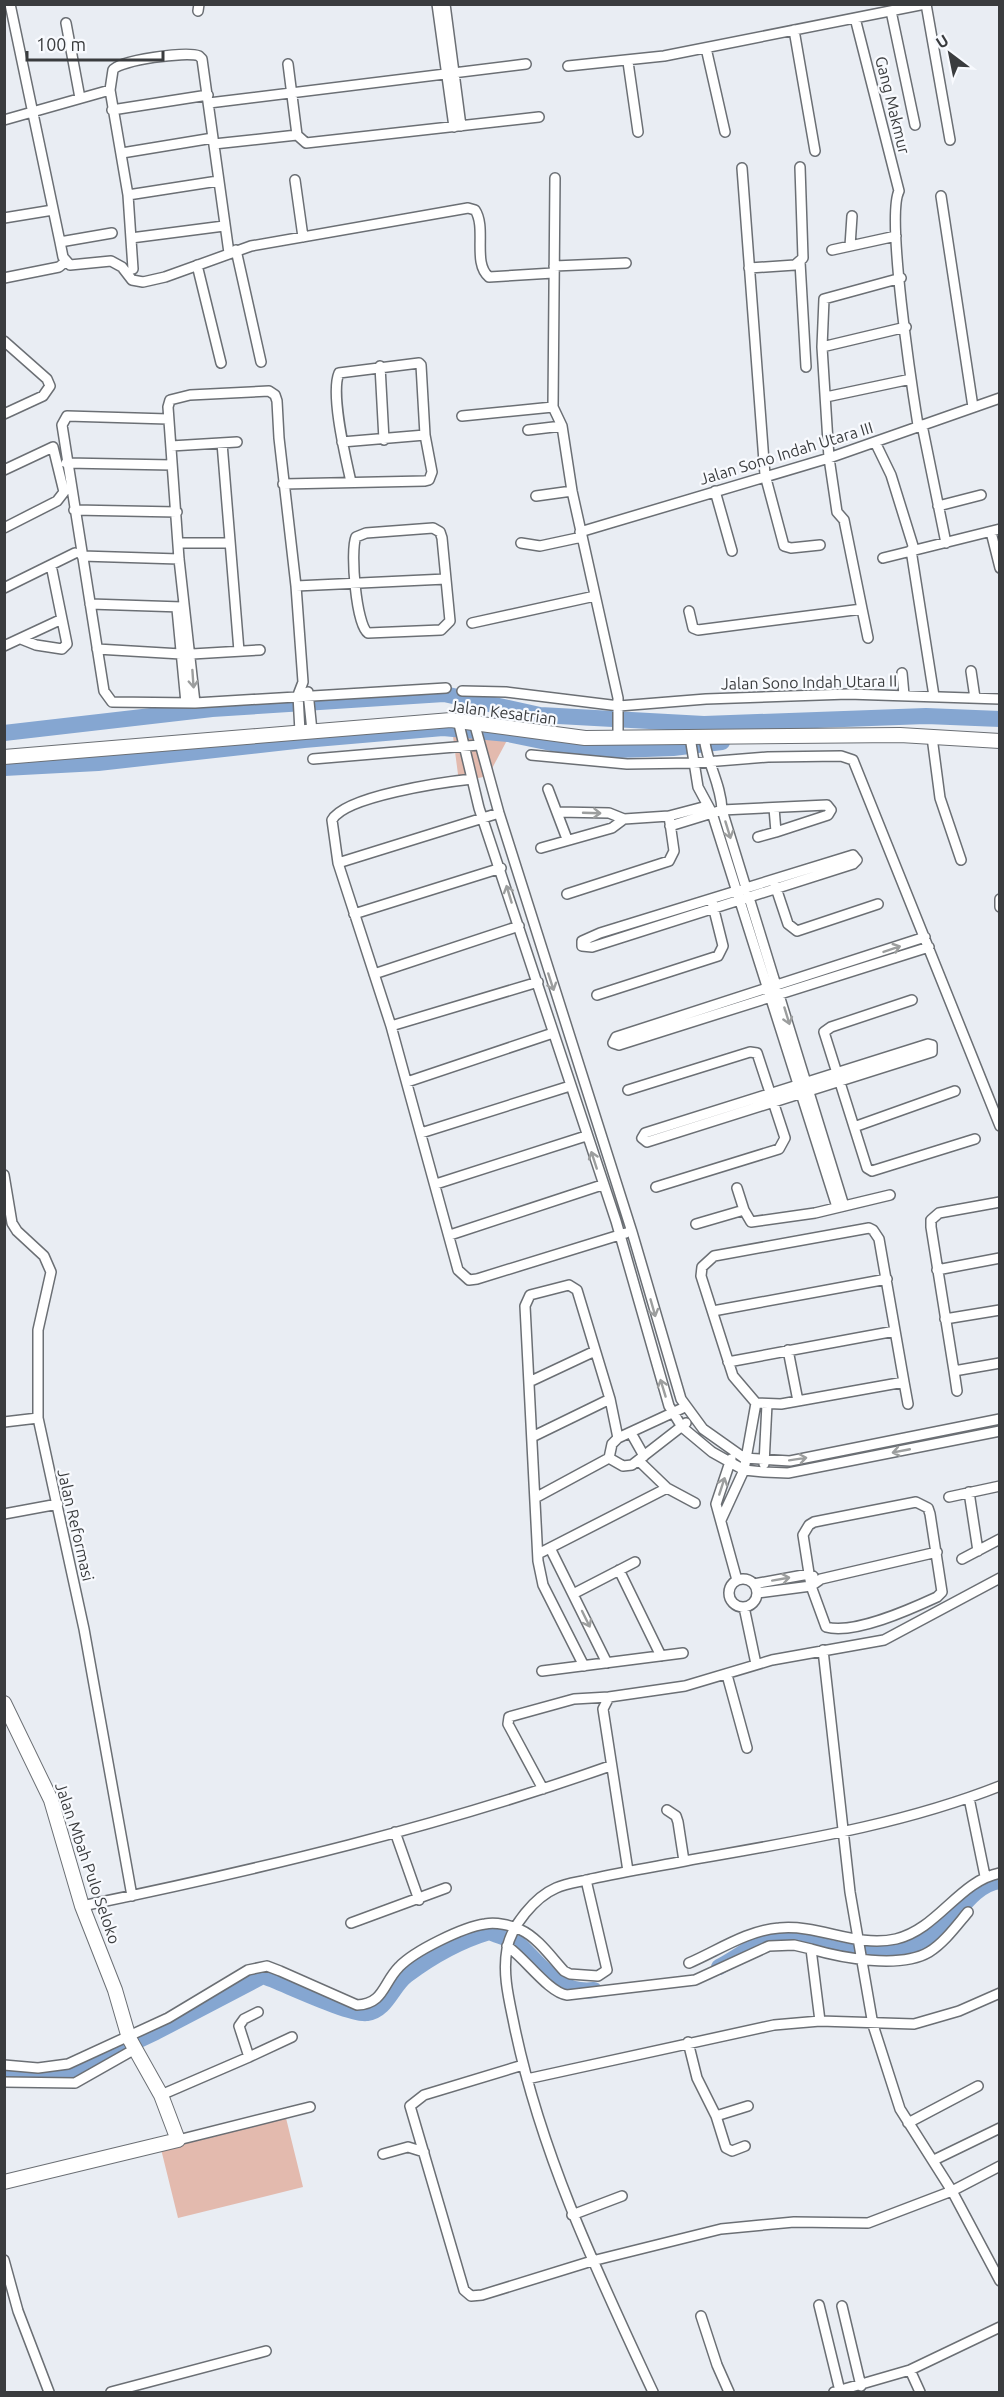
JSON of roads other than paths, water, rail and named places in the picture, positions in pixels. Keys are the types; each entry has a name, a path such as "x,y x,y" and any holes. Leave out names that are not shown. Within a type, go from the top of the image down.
{"street":[{"path":"10,4 60,242 65,262 70,265 111,261 122,267 132,280 143,282 198,265 232,251 468,208 475,210 480,221 482,267 489,277 626,263"},
{"path":"437,4 451,72"},
{"path":"445,4 458,127"},
{"path":"568,66 628,62 891,11 905,6 925,4 950,140"},
{"path":"891,11 915,125"},
{"name":"Gang Makmur","path":"855,18 899,191 896,199 896,236 911,379 946,543"},
{"path":"66,23 80,98"},
{"path":"794,30 815,151"},
{"path":"706,48 725,132"},
{"path":"133,269 128,195 122,153 112,110 110,90 112,70 119,63 188,53 199,56 202,59 208,99 224,226 261,362"},
{"path":"628,62 638,132"},
{"path":"288,64 297,135 303,142 313,144 539,117"},
{"path":"112,110 526,64"},
{"path":"4,120 110,90"},
{"path":"122,153 213,141 297,135"},
{"path":"800,167 804,246 803,258 800,262 806,367"},
{"path":"742,168 765,475 784,546 791,548 820,545"},
{"path":"555,178 553,407 562,426 572,491 619,710 618,736"},
{"path":"295,180 303,237"},
{"path":"128,195 218,181"},
{"path":"941,196 973,407"},
{"path":"4,218 53,210"},
{"path":"850,246 852,216"},
{"path":"131,238 224,226"},
{"path":"60,242 111,233"},
{"path":"832,250 896,236"},
{"path":"4,278 59,267 65,262"},
{"path":"749,268 800,262"},
{"path":"198,265 221,363"},
{"path":"868,638 844,520 837,512 829,458 822,347 824,299 901,278"},
{"path":"822,347 906,327"},
{"path":"4,341 47,380 50,386 43,396 4,414"},
{"path":"4,355 14,350"},
{"path":"284,484 351,483 429,480 432,472 425,435 421,365 419,363 380,366 339,373 337,390 342,442 351,483"},
{"path":"380,366 384,440"},
{"path":"826,397 911,379"},
{"path":"190,703 181,654 177,512 168,419 171,400 179,397 268,391 275,395 296,586 303,682 310,698 306,728"},
{"name":"Jalan Sono Indah Utara III","path":"521,543 540,546 581,534 765,475 829,458 999,398"},
{"path":"462,416 553,407"},
{"path":"168,419 67,416 62,425 79,554 90,604 104,691 112,702 190,703 298,699 447,688"},
{"path":"528,430 562,426"},
{"path":"342,442 425,435"},
{"path":"171,446 237,441"},
{"path":"222,442 239,651"},
{"path":"875,442 894,485 912,550 934,696"},
{"path":"4,470 53,447 63,492 57,501 4,528"},
{"path":"66,462 172,465"},
{"path":"536,496 572,491"},
{"path":"714,491 732,550"},
{"path":"939,506 981,495"},
{"path":"74,510 177,512"},
{"path":"433,528 442,538 451,615 446,627 441,630 374,634 364,630 355,584 356,537 366,533 433,528"},
{"path":"883,558 995,531 999,568"},
{"path":"178,543 229,543"},
{"path":"4,588 79,554 179,559"},
{"path":"21,639 36,645 62,649 67,644 51,565"},
{"path":"296,586 446,579"},
{"path":"472,623 595,596"},
{"path":"90,604 181,608"},
{"path":"181,608 192,654 190,703"},
{"path":"689,611 693,628 698,630 862,609"},
{"path":"4,646 62,619"},
{"path":"97,649 181,654"},
{"path":"192,654 260,650"},
{"path":"971,670 975,698"},
{"path":"902,673 904,695"},
{"path":"303,682 298,699 306,728"},
{"name":"Jalan Sono Indah Utara II","path":"462,691 506,692 619,710 802,695 904,695 999,699"},
{"path":"458,723 479,808 501,868 586,1136 616,1221 648,1338 673,1415 682,1427 712,1452 744,1470 788,1473 999,1431"},
{"name":"Jalan Kesatrian","path":"4,757 306,728 458,723 561,736 932,737 999,741"},
{"path":"474,724 499,813 632,1232 661,1334 686,1407 692,1417 718,1442 744,1458 790,1461 999,1419"},
{"path":"932,737 940,798 947,813 961,860"},
{"path":"697,738 717,779 714,810"},
{"path":"697,738 692,758 698,787 714,810 743,893 841,1207"},
{"path":"313,759 463,748 478,741"},
{"path":"531,755 627,764 708,757 841,756 853,760 999,1126"},
{"path":"472,779 402,790 336,813 332,829 338,863 391,1026 458,1270 469,1280 632,1232"},
{"path":"548,789 567,839"},
{"path":"479,808 496,802"},
{"path":"558,812 609,813 624,819 669,821 714,810 826,805 831,810 828,815 758,837"},
{"path":"774,808 776,832"},
{"path":"338,863 499,813"},
{"path":"541,848 612,828 624,819"},
{"path":"567,894 669,861 674,851 669,821"},
{"path":"635,928 592,947 582,946 582,941 586,939 635,928 743,893 853,864 857,860 851,856 775,884"},
{"path":"354,914 501,868"},
{"path":"775,884 788,924 797,931 878,904"},
{"path":"999,899 999,907"},
{"path":"597,995 718,956 723,946 712,904"},
{"path":"374,974 519,926"},
{"path":"686,1019 619,1045 613,1043 616,1036 686,1019 927,942"},
{"path":"529,954 541,949"},
{"path":"391,1026 538,982"},
{"path":"912,1000 826,1029 824,1037 867,1168 872,1171 975,1139"},
{"path":"407,1082 553,1033"},
{"path":"560,1054 573,1049"},
{"path":"628,1090 750,1052 757,1053 785,1138 779,1149 656,1187"},
{"path":"698,1121 645,1133 642,1138 647,1142 698,1121 902,1057"},
{"path":"565,1068 578,1064"},
{"path":"421,1133 570,1086"},
{"path":"854,1127 955,1091"},
{"path":"436,1184 586,1136"},
{"name":"Jalan Reformasi","path":"4,1175 12,1223 17,1231 44,1256 51,1272 38,1330 38,1418 84,1629 132,1896"},
{"path":"450,1235 602,1185"},
{"path":"737,1188 747,1219 756,1222 841,1207 890,1195"},
{"path":"957,1391 931,1227 934,1216 999,1203"},
{"path":"696,1224 744,1210"},
{"path":"616,1221 627,1217"},
{"path":"904,1382 798,1401 756,1403 736,1382 728,1362 701,1276 702,1267 707,1260 725,1254 869,1228 873,1230 879,1239 909,1404"},
{"path":"937,1270 999,1258"},
{"path":"631,1275 643,1272"},
{"path":"713,1311 887,1279"},
{"path":"584,1666 543,1585 538,1554 525,1306 530,1295 569,1285 574,1286 579,1294 610,1399 618,1438"},
{"path":"945,1319 999,1310"},
{"path":"728,1362 895,1331"},
{"path":"648,1338 661,1334"},
{"path":"788,1350 798,1401"},
{"path":"529,1382 596,1351"},
{"path":"954,1371 999,1363"},
{"path":"532,1437 610,1399"},
{"path":"721,1520 744,1470 744,1458 756,1403"},
{"path":"764,1472 767,1404"},
{"path":"535,1498 609,1458 612,1444 618,1438 673,1415 686,1407"},
{"path":"609,1458 623,1466 641,1459 692,1417"},
{"path":"4,1422 38,1418"},
{"path":"938,1432 940,1443"},
{"path":"631,1433 641,1459 667,1488 695,1503"},
{"path":"735,1452 717,1500 737,1580"},
{"path":"949,1497 999,1486"},
{"path":"538,1554 667,1488"},
{"path":"969,1492 978,1551"},
{"path":"916,1502 928,1508 942,1592 937,1598 881,1619 838,1629 826,1627 809,1574 803,1535 809,1525 916,1502"},
{"path":"4,1514 58,1504"},
{"path":"962,1558 999,1539"},
{"path":"550,1548 607,1663"},
{"path":"756,1588 755,1600 744,1607 736,1605 731,1600 729,1592 731,1585 737,1580 743,1579 756,1588 811,1586 821,1579 937,1552"},
{"path":"573,1594 635,1562"},
{"path":"619,1570 661,1656"},
{"path":"756,1588 809,1574 821,1579"},
{"path":"543,1790 508,1724 509,1717 574,1699 609,1697 685,1686 727,1675 756,1664 867,1644 895,1636 999,1578"},
{"path":"744,1607 756,1664"},
{"path":"824,1650 858,1950 873,2025 894,2093 908,2123 952,2191 999,2281"},
{"path":"542,1671 683,1653"},
{"path":"727,1675 747,1748"},
{"path":"609,1697 603,1709 628,1871"},
{"name":"Jalan Mbah Pulo Seloko","path":"4,1703 51,1800 82,1906 115,1990 131,2042 161,2095 178,2140"},
{"path":"82,1906 278,1864 543,1790 610,1766"},
{"path":"653,2392 572,2215 527,2079 506,1976 508,1945 515,1929 544,1894 557,1887 628,1871 902,1819 999,1786"},
{"path":"969,1798 985,1876"},
{"path":"667,1810 676,1816 678,1822 684,1861"},
{"path":"395,1832 418,1900"},
{"path":"508,1945 553,1988 567,1995 695,1980 770,1946 794,1945 811,1949 858,1950 912,1933 985,1876 999,1873"},
{"path":"4,2082 75,2083 168,2018 235,1977 259,1967 274,1968 357,2005 365,2004 382,1994 399,1966 451,1936 482,1924 527,1933 567,1973 593,1977 603,1975 607,1970 586,1880"},
{"path":"351,1923 446,1888"},
{"path":"689,1963 737,1941 778,1928 798,1929 858,1950 906,1959 929,1952 968,1912"},
{"path":"811,1949 820,2021"},
{"path":"527,2079 774,2025 820,2021 873,2025 914,2024 999,1993"},
{"path":"249,2057 240,2026 244,2019 258,2012"},
{"path":"161,2095 291,2037"},
{"path":"4,2065 38,2068 68,2064 131,2042"},
{"path":"688,2042 697,2078 716,2116 727,2150 746,2146"},
{"path":"523,2065 424,2096 411,2103 411,2111 466,2293 482,2295 668,2240 746,2225 818,2221 868,2223 952,2191 999,2166"},
{"path":"908,2123 978,2086"},
{"path":"716,2116 748,2106"},
{"path":"4,2182 310,2107"},
{"path":"934,2160 999,2128"},
{"path":"383,2154 408,2147 424,2152"},
{"path":"572,2215 622,2196"},
{"path":"4,2260 18,2311 49,2392"},
{"path":"819,2305 837,2392 910,2370 999,2326"},
{"path":"842,2306 861,2386"},
{"path":"701,2316 717,2365 729,2392"},
{"path":"111,2392 131,2390 266,2351"},
{"path":"910,2370 920,2392"}],"waterway":[{"path":"4,733 212,709 444,694 540,715 704,724 926,716 1000,719"},
{"path":"4,768 98,763 304,740 443,728 508,734 590,751 673,748 722,742"},
{"path":"719,1967 758,1945 779,1939 794,1939 860,1953 883,1954 912,1947 944,1927 983,1887 1000,1881"},
{"path":"4,2075 36,2078 65,2075 156,2032 263,1976 359,2013 374,2011 384,2003 407,1975 446,1950 489,1932 520,1945 544,1970 561,1983 571,1988 594,1990"}]}
